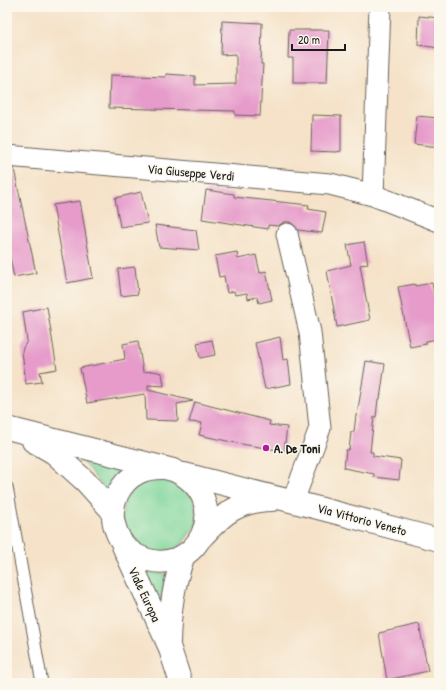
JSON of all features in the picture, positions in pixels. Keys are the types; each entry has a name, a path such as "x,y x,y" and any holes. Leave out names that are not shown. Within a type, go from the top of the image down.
{"main road":[{"name":"Via Vittorio Veneto","path":"11,429 439,540"},
{"name":"Via Vittorio Veneto","path":"11,429 54,453 85,481 113,512"},
{"name":"Via Vittorio Veneto","path":"162,468 150,469 138,473 128,480 120,489 115,500 113,523 116,533 122,543 132,552 144,559 157,562 171,561 184,556 219,519 236,507 260,501 289,501"},
{"name":"Via Vittorio Veneto","path":"184,474 195,484 203,496 207,510 206,525 200,538"},
{"name":"Viale Europa","path":"122,543 169,646 181,683"},
{"name":"Viale Europa","path":"169,646 172,598 176,575 184,556"}],"street":[{"path":"373,195 380,7"},
{"name":"Via Giuseppe Verdi","path":"7,156 330,184 373,195 439,221"},
{"path":"287,234 310,332 320,428 289,501"}],"lane":[{"path":"7,486 42,683"}],"green space":[{"path":"72,453 132,464 123,470 107,490 104,490 88,468"},
{"path":"155,477 179,482 195,500 197,523 179,548 158,553 137,545 122,521 124,502 136,485"},
{"path":"144,572 166,574 160,608"}],"building":[{"path":"419,16 439,18 439,48 418,45"},
{"path":"222,21 262,23 261,64 263,64 260,116 235,115 235,111 109,108 110,75 166,77 166,74 195,76 195,85 236,84 236,54 221,55"},
{"path":"289,30 329,30 327,83 293,83 293,58 288,58"},
{"path":"312,115 341,116 341,151 311,151"},
{"path":"417,116 439,118 439,147 414,144"},
{"path":"7,168 14,169 36,273 14,277 7,245"},
{"path":"206,190 234,194 234,197 309,205 308,209 326,212 322,233 298,230 290,222 284,222 278,226 268,225 268,229 202,219"},
{"path":"141,192 148,223 120,227 115,198"},
{"path":"80,201 93,278 67,283 53,205"},
{"path":"155,225 196,230 199,250 159,247"},
{"path":"364,242 368,264 360,265 370,320 337,327 327,271 351,265 347,245"},
{"path":"237,252 238,259 256,255 260,273 266,271 272,300 259,303 257,297 248,299 247,293 235,295 234,291 227,293 224,276 219,277 215,256"},
{"path":"135,267 138,294 121,296 118,269"},
{"path":"432,283 439,320 439,339 426,341 426,344 410,347 398,287"},
{"path":"47,307 57,369 40,372 42,382 26,384 22,352 27,341 23,312"},
{"path":"280,337 283,360 288,359 291,384 265,389 255,343"},
{"path":"212,340 215,355 200,358 197,343"},
{"path":"138,341 143,372 153,371 162,373 164,386 148,385 148,390 193,401 177,404 178,421 146,420 145,394 87,403 80,368 125,359 123,344"},
{"path":"366,361 385,364 380,399 378,399 376,417 374,417 370,452 373,452 373,456 401,460 399,480 374,477 374,474 344,468 346,450 349,450 351,432 354,432"},
{"path":"195,402 270,421 269,425 287,427 284,451 199,435 202,423 189,422"},
{"path":"419,624 428,671 387,680 379,633"}],"place":[{"name":"A. De Toni","path":"266,448"}]}
